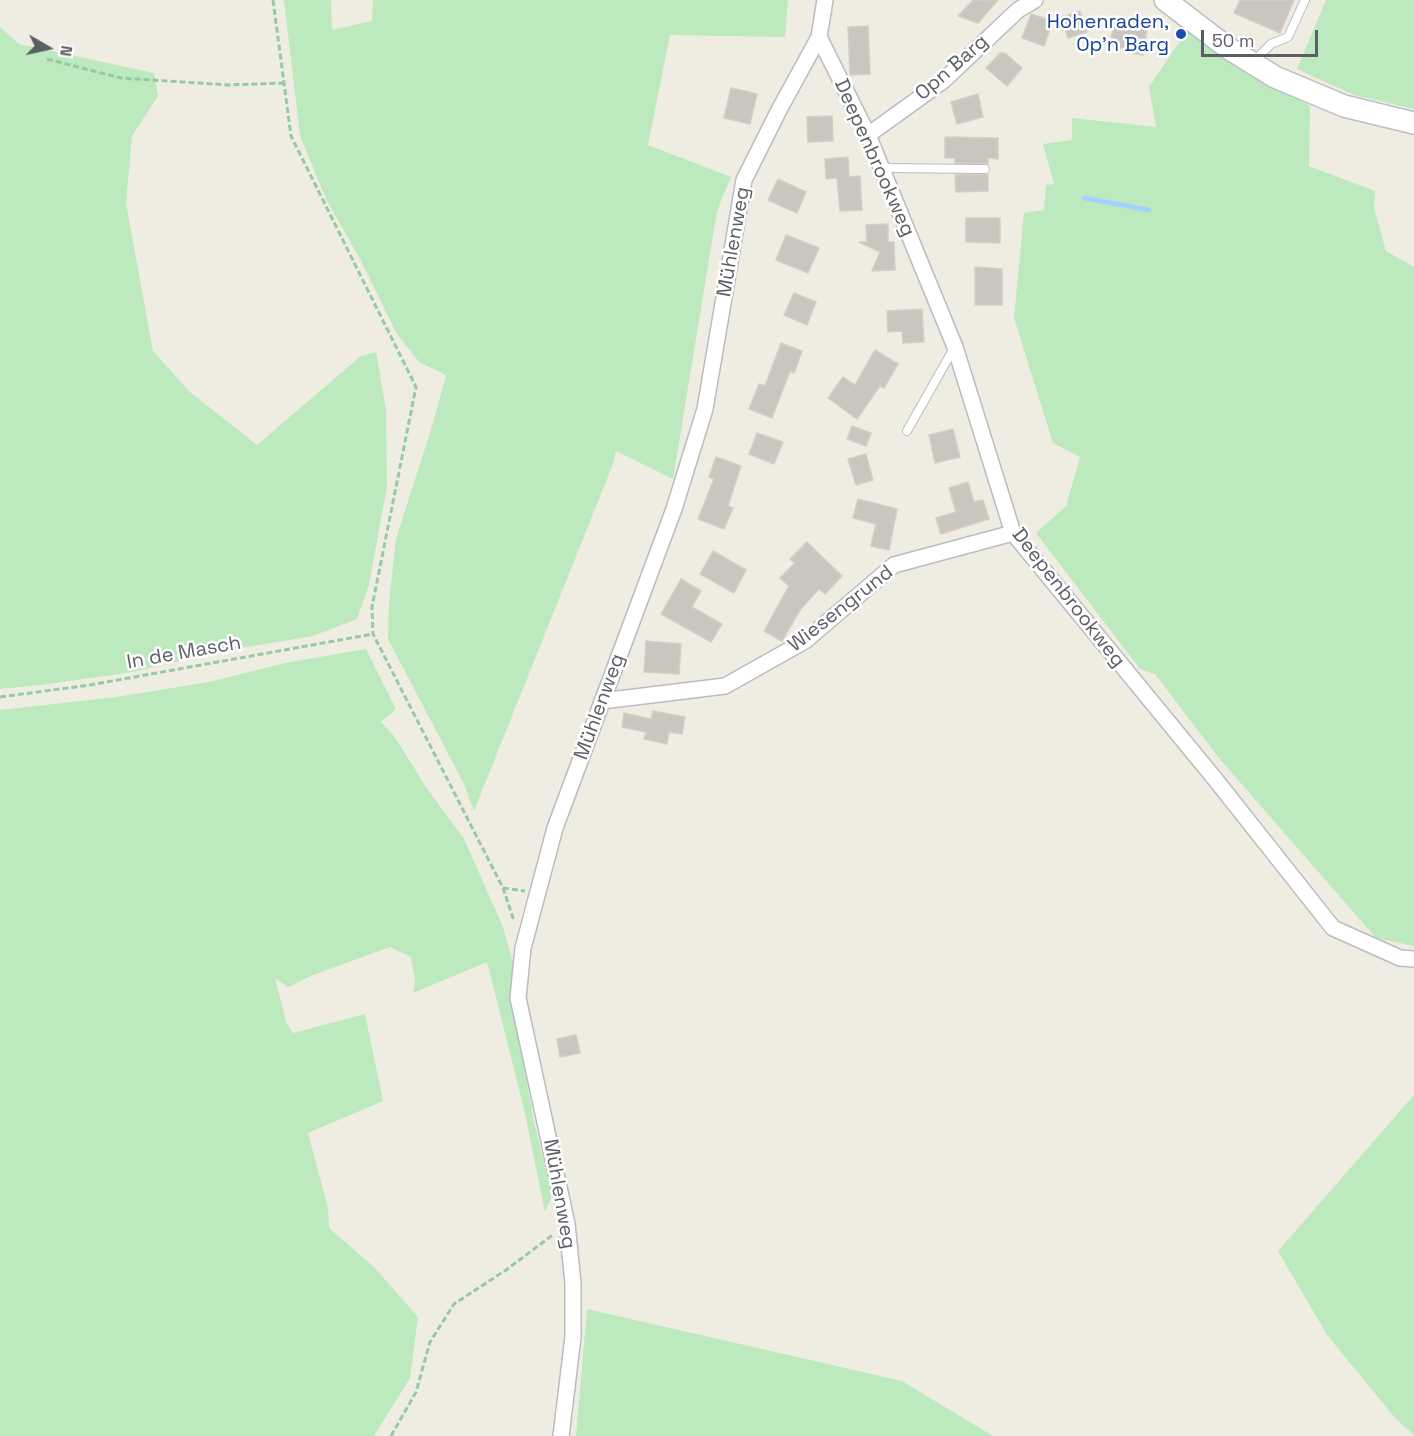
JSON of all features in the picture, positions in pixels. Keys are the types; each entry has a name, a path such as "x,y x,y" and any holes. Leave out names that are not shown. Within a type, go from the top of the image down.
{"main road":[{"path":"1165,0 1228,48 1275,77 1344,106 1414,123"}],"street":[{"name":"Mühlenweg","path":"561,1436 573,1337 573,1283 567,1224 518,998 523,948 555,828 674,509 705,409 744,180 819,37 825,0"},
{"name":"Opn Barg","path":"868,135 942,81 1018,10 1035,0"},
{"name":"Deepenbrookweg","path":"819,37 868,135 955,347 1013,533 1215,779 1333,928 1400,958 1414,959"},
{"name":"Wiesengrund","path":"602,701 725,686 805,641 894,566 1013,533"}],"lane":[{"path":"1252,63 1271,44 1288,37 1305,0"},
{"path":"882,168 984,170"},
{"path":"907,431 955,347"}],"path":[{"path":"273,0 291,136 416,387 372,607 373,634 503,888 523,948"},
{"path":"47,59 121,78 230,85 284,83"},
{"name":"In de Masch","path":"0,698 90,685 373,634"},
{"path":"503,888 538,893"},
{"path":"391,1436 416,1392 430,1342 454,1304 506,1270 567,1224"}],"green space":[{"path":"284,0 331,0 332,30 372,21 373,0 788,0 785,37 670,35 648,145 731,177 717,211 673,479 616,451 613,464 474,811 464,784 388,639 389,602 396,539 446,375 419,362 397,334 360,259 327,201 300,136"},
{"path":"1326,0 1414,0 1414,109 1354,95 1297,69"},
{"path":"0,27 19,44 154,73 158,96 132,136 126,203 153,351 190,392 257,445 361,356 376,352 386,410 387,486 369,585 357,619 313,636 223,651 133,672 0,689"},
{"path":"1188,29 1253,76 1310,106 1309,166 1375,191 1374,208 1386,251 1414,267 1414,946 1376,938 1218,757 1155,674 1140,669 1036,533 1066,506 1080,457 1053,443 1014,318 1024,213 1044,210 1046,185 1054,184 1043,144 1072,140 1072,118 1156,127 1149,87"},
{"path":"366,649 396,709 381,722 394,736 426,787 464,839 503,927 515,970 517,1029 534,1122 552,1196 545,1212 524,1109 487,962 413,993 415,981 411,957 390,947 313,975 288,987 275,978 286,1022 293,1033 365,1014 383,1101 308,1133 328,1208 329,1228 374,1267 418,1317 410,1378 374,1436 0,1436 0,710 116,697 209,682 285,663"},
{"path":"1414,1095 1414,1435 1396,1419 1327,1335 1278,1251"},
{"path":"587,1309 902,1381 993,1436 576,1436"}],"building":[{"path":"973,0 998,0 978,23 958,16"},
{"path":"1240,0 1294,0 1280,33 1234,13"},
{"path":"1080,11 1087,32 1068,38 1061,17"},
{"path":"1031,14 1053,21 1044,46 1022,38"},
{"path":"1114,21 1131,24 1130,27 1147,29 1143,55 1110,46"},
{"path":"868,26 870,74 850,75 848,27"},
{"path":"1000,53 1005,53 1022,68 1007,86 986,68"},
{"path":"731,88 757,94 750,124 724,118"},
{"path":"978,94 983,117 957,124 951,102"},
{"path":"832,116 833,141 808,142 807,117"},
{"path":"945,137 998,138 998,159 988,158 988,164 955,163 955,158 945,158"},
{"path":"848,157 849,177 860,176 862,210 840,211 837,178 826,179 825,159"},
{"path":"988,174 988,191 956,192 955,175"},
{"path":"778,179 806,192 797,213 768,200"},
{"path":"966,218 1000,218 1000,243 966,242"},
{"path":"888,224 888,242 894,242 895,270 872,271 880,252 859,242 867,242 866,225"},
{"path":"786,235 819,248 808,273 776,260"},
{"path":"975,267 1002,269 1002,305 975,305"},
{"path":"794,293 816,302 807,325 784,315"},
{"path":"922,309 924,342 903,343 902,331 888,332 887,311"},
{"path":"781,343 802,351 794,373 790,371 772,418 749,409 759,384 765,386"},
{"path":"875,350 898,364 884,388 880,386 857,419 828,398 843,377 855,385"},
{"path":"852,426 871,433 866,446 847,439"},
{"path":"953,429 960,457 935,463 929,435"},
{"path":"757,433 783,442 774,464 749,454"},
{"path":"866,454 873,480 856,485 848,459"},
{"path":"716,457 741,466 728,506 733,508 724,529 698,519 714,479 709,477"},
{"path":"968,482 974,502 983,500 989,519 941,534 936,518 956,512 949,488"},
{"path":"858,499 897,509 889,550 871,546 876,524 853,518"},
{"path":"807,542 842,576 825,594 819,589 800,610 782,641 764,631 789,586 780,578 795,563 790,559"},
{"path":"713,551 746,570 734,593 700,574"},
{"path":"681,579 701,591 692,607 722,624 711,642 661,614"},
{"path":"646,641 681,644 679,674 644,672"},
{"path":"653,711 685,717 682,734 669,732 667,744 644,739 646,732 622,727 624,713 651,719"},
{"path":"576,1035 580,1053 560,1057 557,1039"}],"waterway":[{"path":"1084,198 1149,210"}],"place":[{"name":"Hohenraden, Op'n Barg","path":"1181,34"}]}
